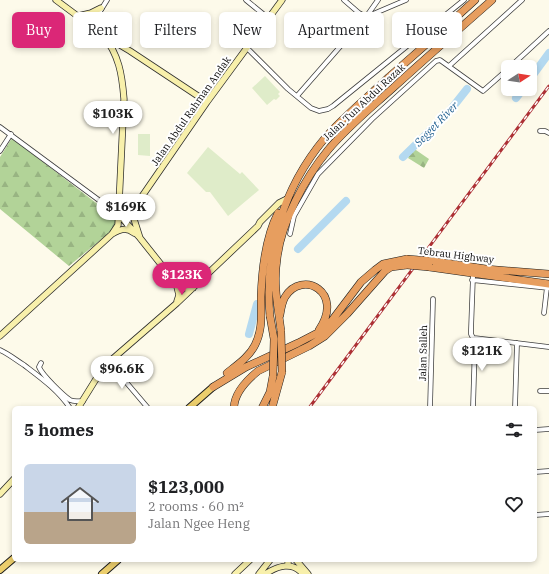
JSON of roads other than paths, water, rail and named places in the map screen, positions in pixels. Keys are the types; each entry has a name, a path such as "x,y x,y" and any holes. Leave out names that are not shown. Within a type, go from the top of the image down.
{"highway":[{"name":"Jalan Tun Abdul Razak","path":"263,406 270,392 273,376 274,339 268,296 271,257 276,230 287,199 303,169 327,136 366,98 475,0"},
{"name":"Jalan Tun Abdul Razak","path":"273,406 282,372 281,331 276,304 275,277 279,248 295,203 318,163 328,149 492,0"},
{"path":"213,387 251,352 255,344 262,321 261,298 264,262 273,226 279,211 287,199"},
{"name":"Tebrau Highway","path":"234,406 238,394 245,384 258,371 318,341 347,314 384,271 407,262"},
{"name":"Tebrau Highway","path":"213,387 256,362 287,349 327,327 361,282 383,264 407,262 505,274 549,274"},
{"name":"Tebrau Highway","path":"431,264 494,276 505,274 548,286"},
{"path":"473,278 494,276"},
{"path":"279,318 285,297 290,291 296,287 304,285 312,286 323,294 327,300 328,308 327,317 317,333"},
{"path":"255,344 254,359 256,362 263,366 271,365"}],"main road":[{"path":"191,406 213,387"},
{"path":"0,570 12,560"},
{"path":"102,574 116,562"}],"street":[{"path":"56,0 73,12"},
{"path":"99,12 107,0"},
{"path":"246,0 261,12"},
{"name":"Jalan Abdul Rahman Andak","path":"273,12 282,0"},
{"path":"344,0 358,12"},
{"path":"370,12 378,0"},
{"path":"378,12 406,0"},
{"path":"247,48 297,96 311,108 319,111 328,109 332,106 464,0"},
{"path":"449,66 522,0"},
{"path":"93,12 101,8"},
{"path":"518,60 549,31"},
{"path":"0,336 112,234 118,225 124,99 122,80 116,54 112,48"},
{"path":"116,54 118,50 122,48"},
{"path":"126,48 207,102"},
{"name":"Jalan Abdul Rahman Andak","path":"140,238 133,216 136,205 245,48"},
{"path":"297,96 339,48"},
{"path":"290,234 294,216 318,174 373,118 436,61 440,60 483,91 501,75"},
{"path":"367,112 373,118"},
{"path":"0,127 119,214 176,282 186,288 194,287"},
{"path":"351,127 361,130"},
{"path":"540,131 549,133"},
{"path":"0,151 11,134"},
{"path":"258,226 260,222 279,203 287,199"},
{"path":"79,406 101,371 109,362 187,294 258,226 265,222 273,226"},
{"path":"112,234 125,229 129,230 140,238"},
{"path":"473,406 474,338 471,334 473,278 548,286 544,313"},
{"path":"176,282 179,295 177,303"},
{"name":"Jalan Salleh","path":"430,406 432,299"},
{"path":"474,338 549,347"},
{"path":"515,406 516,343"},
{"path":"0,350 8,354 44,380 60,394 69,406"},
{"path":"109,362 146,406"},
{"path":"41,363 39,367 43,375 69,399 75,402 83,401"},
{"path":"540,391 549,390"},
{"path":"537,430 549,429"},
{"path":"537,472 549,471"},
{"path":"0,494 12,481"},
{"path":"537,515 549,514"},
{"path":"235,574 248,562"},
{"path":"259,574 268,562"},
{"path":"298,562 308,574"},
{"path":"265,574 288,563 303,574"}],"waterway":[{"name":"Segget River","path":"537,69 549,53"},
{"name":"Segget River","path":"403,157 448,113 467,89"},
{"name":"Segget River","path":"298,249 346,201"},
{"name":"Segget River","path":"249,334 257,304"}],"railway":[{"path":"310,406 549,86"}]}
